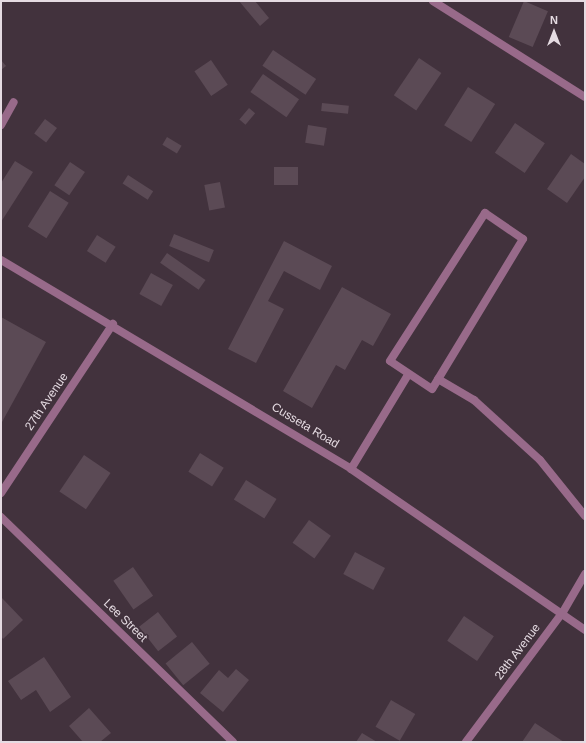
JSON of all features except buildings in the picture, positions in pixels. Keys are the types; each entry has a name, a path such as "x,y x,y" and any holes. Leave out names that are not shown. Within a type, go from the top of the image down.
{"street":[{"path":"433,1 585,97"},
{"path":"1,124 14,102"},
{"path":"485,213 523,239 432,389 408,375 390,361 485,213"},
{"name":"Cusseta Road","path":"1,260 113,324 351,469 563,612 585,630"},
{"name":"27th Avenue","path":"1,493 113,324"},
{"path":"351,469 408,375"},
{"path":"438,379 474,400 529,450 585,516"},
{"name":"Lee Street","path":"1,517 233,742"},
{"name":"28th Avenue","path":"466,742 563,612 585,574"}]}
